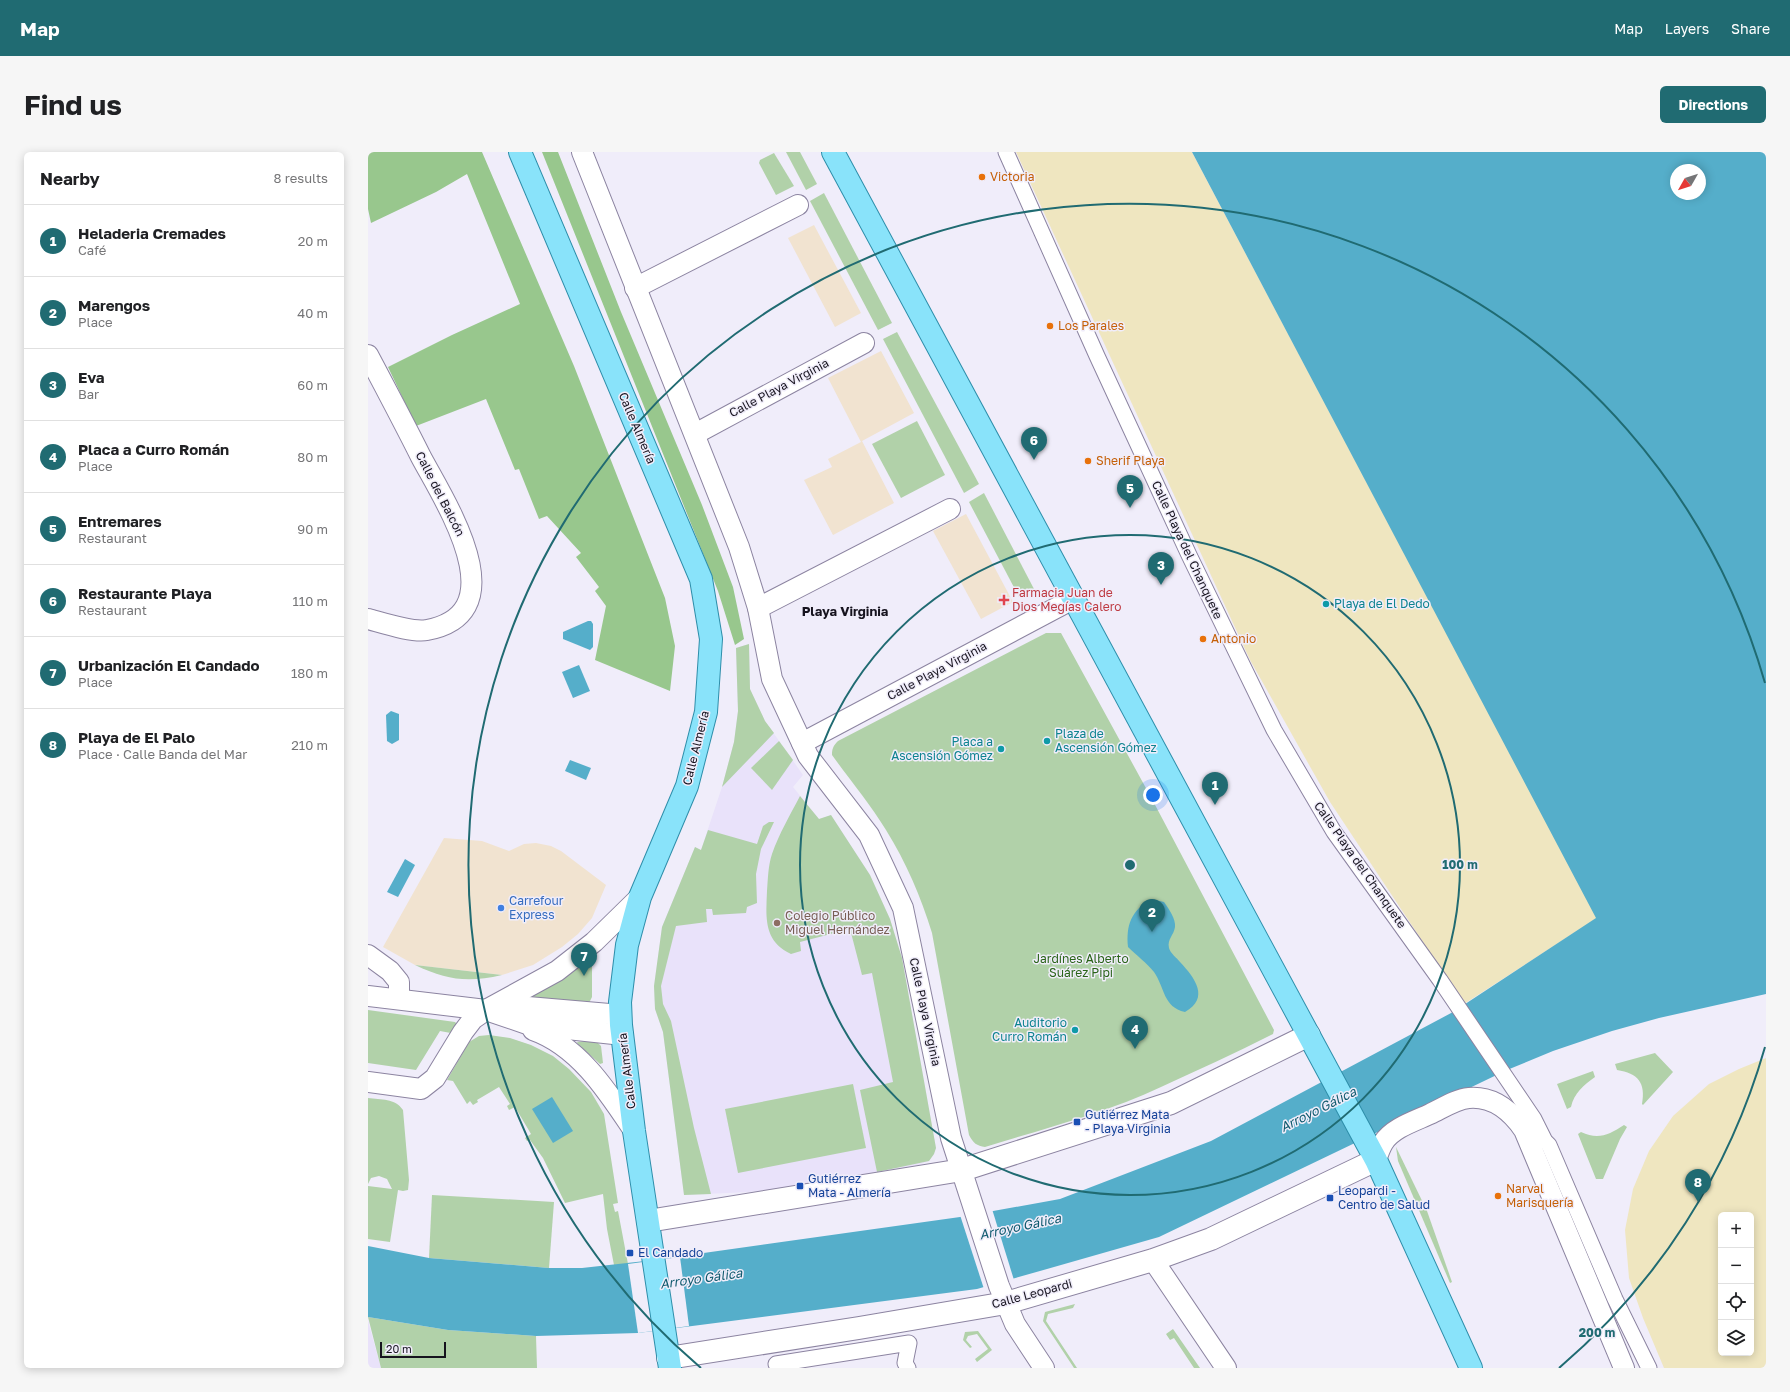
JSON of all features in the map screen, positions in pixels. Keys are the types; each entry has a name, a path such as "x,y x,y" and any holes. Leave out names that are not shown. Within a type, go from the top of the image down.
{"main road":[{"name":"Calle Almería","path":"520,152 701,579 711,639 706,712 687,786 640,897 627,946 620,1002 634,1130 669,1363"},
{"path":"833,152 1072,599 1128,698 1376,1160 1471,1368"}],"street":[{"name":"Calle Playa del Chanquete","path":"1006,152 1100,363 1189,555 1274,730 1328,823 1409,935 1501,1073 1534,1119 1545,1141 1549,1145 1614,1299 1626,1319 1649,1368"},
{"name":"Calle Playa Virginia","path":"586,153 636,288 739,547 758,608 772,679 808,756 869,835 903,908 951,1138 1004,1297 1015,1324 1044,1368"},
{"path":"636,288 798,205"},
{"name":"Calle Playa Virginia","path":"695,434 864,343"},
{"name":"Calle del Balcón","path":"368,355 458,526 469,557 472,585 468,605 452,622 426,630 403,628 368,620"},
{"path":"758,608 950,509"},
{"name":"Calle Playa Virginia","path":"802,743 1072,599"},
{"path":"368,1082 421,1089 435,1078 463,1032 473,1019 486,1010 557,971 594,942 640,897"},
{"path":"368,955 390,971 399,982 400,998"},
{"path":"368,996 400,998 486,1010 530,1025 622,1025"},
{"path":"486,1010 506,1022 548,1035 574,1054 609,1094 634,1130"},
{"path":"648,1222 962,1170 1171,1103 1309,1035"},
{"path":"1376,1160 1384,1142 1395,1132 1455,1103 1469,1098 1488,1100 1501,1105 1515,1116 1524,1130 1624,1368"},
{"name":"Calle Leopardi","path":"669,1363 859,1328 1004,1297 1153,1260 1211,1239 1376,1160"},
{"path":"1153,1260 1226,1368"},
{"path":"779,1368 776,1364 909,1343 905,1363 908,1368"}],"shaded area":[{"path":"814,225 861,313 835,327 788,238"},
{"path":"881,351 914,413 862,441 894,503 833,535 804,480 832,467 828,459 861,442 828,378"},
{"path":"966,514 1013,602 981,619 933,531"},
{"name":"Colegio Público Miguel Hernández","path":"749,644 750,689 765,721 803,775 793,787 819,819 831,815 870,875 890,919 902,958 936,1148 929,1161 921,1164 799,1187 749,1192 684,1195 663,1032 655,1009 654,986 662,927 695,847 701,850 722,787 734,742 738,711 736,648"},
{"name":"Carrefour Express","path":"444,838 482,841 509,851 524,844 536,843 551,846 561,851 606,885 592,918 578,934 562,947 533,965 502,975 415,965 383,947"},
{"path":"368,1321 381,1368 368,1368"}],"green space":[{"path":"368,152 482,152 574,366 665,598 675,646 670,691 595,660 606,606 595,591 599,587 576,557 581,553 547,516 539,519 519,469 515,470 486,399 416,426 388,367 452,335 520,304 467,174 436,192 371,223 368,209"},
{"path":"542,152 558,152 621,312 702,505 733,587 744,639 735,645 718,591"},
{"path":"786,152 800,152 817,184 806,190"},
{"path":"774,153 794,186 776,195 759,163 760,160"},
{"path":"824,193 892,323 878,330 810,201"},
{"path":"897,332 979,484 964,493 883,339"},
{"path":"917,421 945,475 901,498 872,444"},
{"path":"984,493 1034,589 1019,597 969,502"},
{"name":"Jardínes Alberto Suárez Pipi","path":"1046,633 1061,633 1153,801 1274,1030 1273,1034 1259,1041 1118,1105 985,1147 976,1144 969,1135 932,933 923,906 906,867 886,830 832,755 832,751 838,741"},
{"path":"749,644 750,689 765,721 774,733 722,787 734,742 738,711 736,648"},
{"path":"779,741 793,760 772,790 751,768"},
{"path":"800,796 819,819 831,815 870,875 890,919 902,958 936,1148 929,1161 877,1172 860,1090 893,1082 872,973 862,975 850,929 800,942 801,951 791,954 782,949 775,942 768,927 766,910 767,891 772,854"},
{"path":"769,822 774,822 761,849 756,874 757,903 747,907 746,913 713,915 712,909 706,909 707,922 676,926 661,986 663,1004 671,1021 694,1128 711,1194 684,1195 663,1032 655,1009 654,986 662,927 695,847 701,850 708,830 757,844 763,826"},
{"path":"590,961 592,964 592,997 589,1003 527,998"},
{"path":"415,965 502,975 478,979 457,979 437,974"},
{"path":"368,1010 455,1022 458,1025 456,1034 440,1031 416,1070 368,1063"},
{"path":"489,1035 510,1038 531,1045 553,1056 569,1069 591,1092 604,1114 618,1203 613,1204 615,1212 618,1211 628,1264 614,1265 607,1229 603,1194 565,1203 543,1158 530,1140 527,1141 525,1138 531,1134 515,1107 509,1110 507,1106 510,1104 499,1087 477,1100 478,1102 473,1105 470,1101 467,1104 453,1081 447,1080 469,1042 479,1036"},
{"path":"595,1040 601,1046 603,1063 600,1064 577,1042"},
{"path":"1655,1053 1673,1072 1643,1105 1643,1090 1639,1080 1624,1071 1617,1070 1615,1064"},
{"path":"1593,1071 1595,1077 1580,1090 1574,1098 1571,1107 1567,1109 1557,1084"},
{"path":"853,1084 866,1148 738,1173 725,1109"},
{"path":"368,1098 392,1101 403,1110 409,1180 408,1190 398,1190 390,1242 368,1239 368,1186 392,1189 387,1179 379,1176 371,1178 368,1184"},
{"path":"1624,1125 1627,1127 1620,1139 1603,1179 1596,1179 1578,1134 1581,1132 1598,1136 1608,1134"},
{"path":"1396,1147 1427,1211 1452,1282 1450,1283 1398,1161"},
{"path":"432,1195 554,1202 549,1268 429,1258"},
{"path":"1075,1304 1073,1308 1048,1314 1046,1321 1077,1368 1074,1368 1043,1321 1045,1312"},
{"path":"368,1317 448,1330 536,1336 537,1368 381,1368"},
{"path":"1173,1329 1200,1368 1194,1368 1174,1338 1170,1340 1166,1334"},
{"path":"978,1331 992,1350 977,1362 975,1359 988,1349 977,1334 968,1336 966,1340 972,1347 970,1348 963,1340 965,1332"}],"sand":[{"name":"Playa de El Dedo","path":"1016,152 1192,152 1597,918 1464,1004 1330,802 1250,660"},
{"path":"1766,1058 1766,1368 1664,1368 1643,1318 1629,1278 1625,1230 1633,1189 1649,1151 1673,1116 1709,1084"}],"water":[{"name":"Arroyo Gálica","path":"1192,152 1766,152 1766,994 1659,1018 1612,1031 1553,1051 1507,1070 1159,1237 977,1289 638,1333 536,1336 448,1330 368,1317 368,1246 429,1258 549,1268 582,1268 654,1260 960,1217 1060,1199 1211,1141 1453,1012 1596,918"},
{"path":"591,621 593,624 593,647 590,650 563,639 563,632"},
{"path":"579,665 590,691 573,698 562,672"},
{"path":"391,711 399,714 399,740 392,744 387,741 386,715"},
{"path":"570,760 591,768 586,780 565,771"},
{"path":"405,859 415,865 398,897 387,892"},
{"path":"1151,899 1164,902 1172,914 1175,927 1169,942 1170,950 1186,968 1198,988 1197,1001 1185,1012 1172,1006 1165,996 1154,972 1128,947 1128,932 1131,919 1139,908"},
{"path":"552,1097 573,1131 553,1143 532,1109"}],"pier":[{"path":"992,1209 1014,1280 984,1289 960,1215"},
{"path":"680,1257 689,1326 638,1333 628,1264"}],"place":[{"name":"Victoria","path":"982,177"},
{"name":"Los Parales","path":"1050,326"},
{"name":"Restaurante Playa","path":"1034,460"},
{"name":"Sherif Playa","path":"1088,461"},
{"name":"Entremares","path":"1130,508"},
{"name":"Eva","path":"1161,585"},
{"name":"Farmacia Juan de Dios Megías Calero","path":"1004,600"},
{"name":"Playa de El Dedo","path":"1326,604"},
{"name":"Antonio","path":"1203,639"},
{"name":"Plaza de Ascensión Gómez","path":"1047,741"},
{"name":"Placa a Ascensión Gómez","path":"1001,749"},
{"name":"Heladeria Cremades","path":"1215,805"},
{"name":"Carrefour Express","path":"501,908"},
{"name":"Colegio Público Miguel Hernández","path":"777,923"},
{"name":"Marengos","path":"1152,932"},
{"name":"Urbanización El Candado","path":"584,976"},
{"name":"Auditorio Curro Román","path":"1075,1030"},
{"name":"Placa a Curro Román","path":"1135,1049"},
{"name":"Gutiérrez Mata - Playa Virginia","path":"1077,1122"},
{"name":"Gutiérrez Mata - Almería","path":"800,1186"},
{"name":"Narval Marisquería","path":"1498,1196"},
{"name":"Leopardi - Centro de Salud","path":"1330,1198"},
{"name":"Playa de El Palo","path":"1698,1202"},
{"name":"El Candado","path":"630,1253"}],"district":[{"name":"Playa Virginia","path":"845,611"}]}
